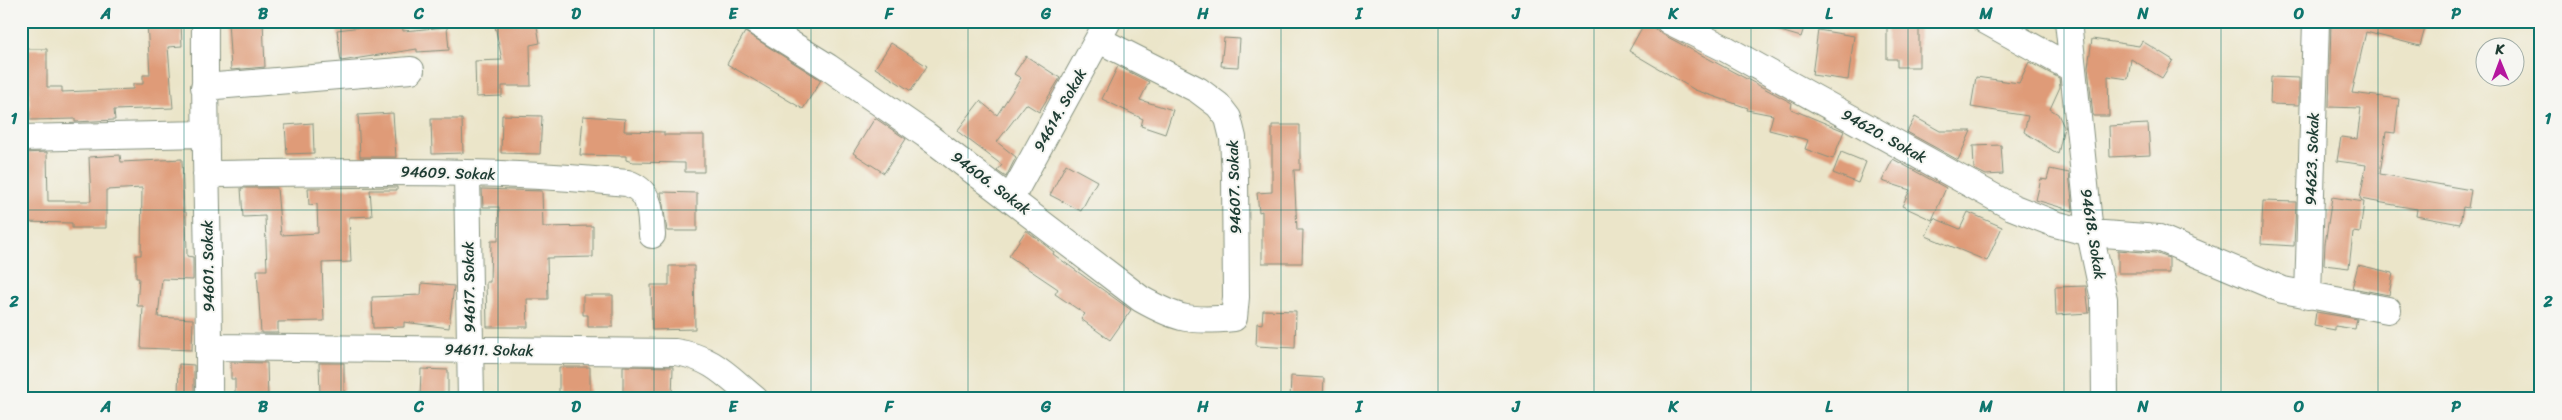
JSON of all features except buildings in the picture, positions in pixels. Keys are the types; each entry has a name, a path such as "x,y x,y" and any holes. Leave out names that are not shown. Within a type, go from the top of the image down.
{"street":[{"name":"94601. Sokak","path":"205,21 204,134 209,347 208,399"},
{"name":"94606. Sokak","path":"754,21 883,104 1011,198 1106,273 1164,312 1184,319 1206,321 1234,318"},
{"path":"1986,21 2073,70"},
{"name":"94618. Sokak","path":"2068,21 2090,233 2104,299 2104,399"},
{"name":"94623. Sokak","path":"2308,296 2316,21"},
{"name":"94620. Sokak","path":"1678,23 2012,207 2055,224 2090,233"},
{"name":"94614. Sokak","path":"1011,198 1104,31"},
{"name":"94607. Sokak","path":"1104,31 1198,90 1218,105 1228,118 1233,138 1236,176 1236,297 1234,318"},
{"path":"204,87 411,70"},
{"path":"21,138 204,134"},
{"name":"94609. Sokak","path":"206,174 384,171 598,180 637,186 645,193 650,205 652,235"},
{"name":"94617. Sokak","path":"467,175 471,399"},
{"path":"2090,233 2159,238 2260,282 2308,296 2388,310"},
{"name":"94611. Sokak","path":"209,347 655,351 693,355 709,361 755,399"}]}
